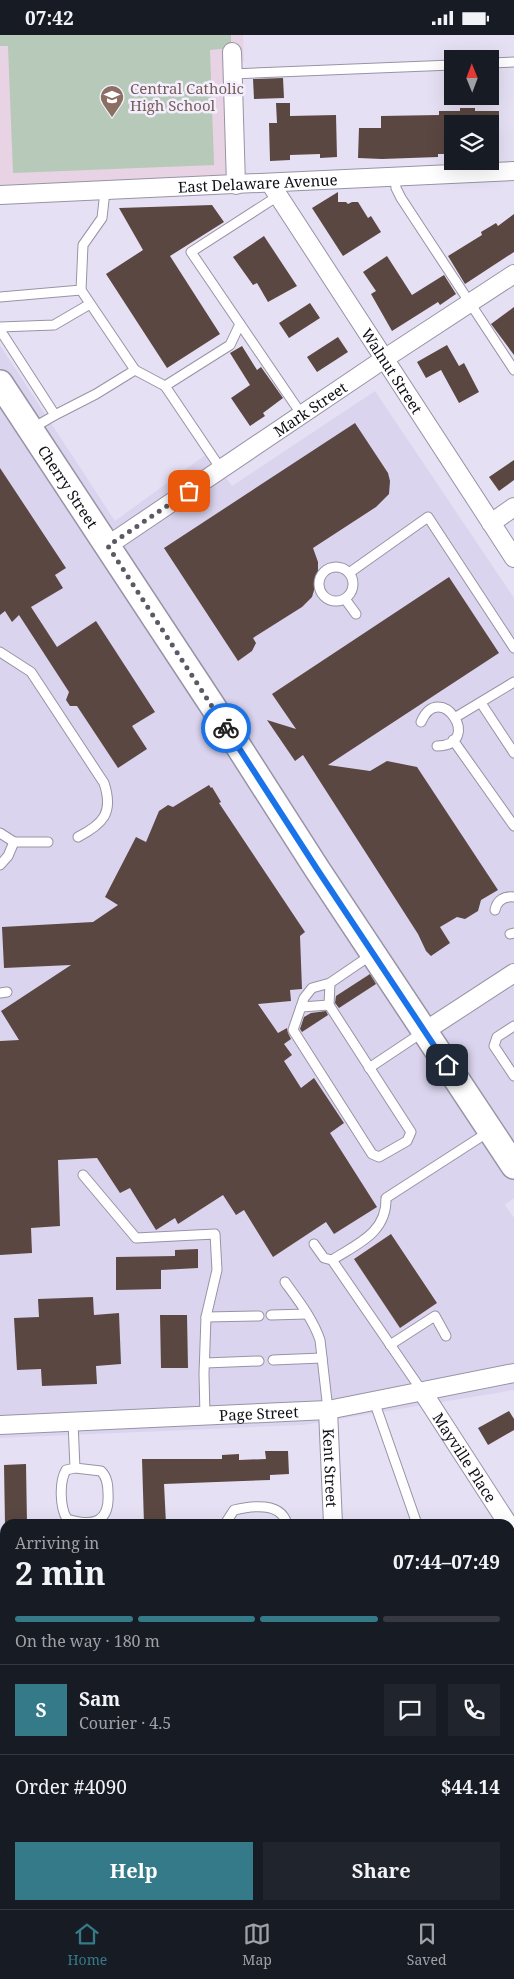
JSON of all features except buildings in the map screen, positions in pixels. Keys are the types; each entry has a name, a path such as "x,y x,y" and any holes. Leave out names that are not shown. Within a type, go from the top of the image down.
{"main road":[{"name":"Cherry Street","path":"0,383 514,1166"}],"street":[{"path":"232,52 236,185"},
{"name":"East Delaware Avenue","path":"0,195 236,185 274,189 395,177 514,171"},
{"name":"Walnut Street","path":"274,189 514,559"},
{"name":"Mark Street","path":"108,546 384,359 514,274"},
{"path":"491,523 514,507"},
{"path":"425,1031 514,973"},
{"name":"Page Street","path":"0,1425 328,1410 514,1373"},
{"name":"Mayville Place","path":"422,1391 505,1519"},
{"name":"Kent Street","path":"328,1410 333,1519"}],"lane":[{"path":"499,63 514,62"},
{"path":"232,74 444,65"},
{"path":"395,177 396,188 401,198 514,371"},
{"path":"274,189 191,252 302,415"},
{"path":"104,191 102,218 83,245 81,290 135,370 166,386 222,469"},
{"path":"0,297 81,290"},
{"path":"55,415 0,329 54,325 90,304"},
{"path":"166,386 230,345 240,324"},
{"path":"30,429 96,394 135,370"},
{"path":"349,573 428,517 514,648"},
{"path":"330,567 342,567 349,573 353,585 345,599 334,601 323,596 320,591 319,579 325,570 330,567"},
{"path":"345,599 356,614"},
{"path":"0,651 31,672 104,783 109,797 106,814 97,827 78,837"},
{"path":"456,717 514,682"},
{"path":"481,703 514,753"},
{"path":"421,722 428,711 434,709 447,709 456,717 459,729 453,740 448,744 437,746"},
{"path":"453,740 514,827"},
{"path":"0,833 3,837 14,842 48,842"},
{"path":"0,865 8,856 14,842"},
{"path":"494,910 496,903 503,898 514,897"},
{"path":"330,983 329,1005 411,1132 407,1141 379,1157 372,1154 293,1030 304,998 312,988 330,983 374,954"},
{"path":"301,1007 329,1005"},
{"path":"514,1026 497,1037 494,1046 514,1076"},
{"path":"369,1068 425,1031"},
{"path":"332,1260 374,1233 387,1212 386,1198 491,1131"},
{"path":"83,1175 136,1238 215,1234 217,1270 206,1317 205,1416"},
{"path":"314,1244 324,1258 332,1260 422,1391"},
{"path":"285,1282 317,1330 328,1410"},
{"path":"271,1315 307,1314"},
{"path":"206,1317 259,1316"},
{"path":"390,1345 435,1316 446,1336"},
{"path":"273,1360 322,1358"},
{"path":"205,1363 259,1361"},
{"path":"374,1401 415,1519"},
{"path":"73,1422 75,1468"},
{"path":"68,1519 64,1513 63,1476 66,1470 75,1468 101,1471 105,1475 108,1483 109,1502 106,1514 101,1519"},
{"path":"228,1519 234,1511 251,1506 278,1511 285,1519"}],"shaded area":[{"name":"Central Catholic High School","path":"0,35 243,35 244,62 223,64 226,172 224,176 0,185"},
{"path":"0,345 115,521 208,453 232,486 375,391 514,598 514,1198 505,1205 514,1218 514,1390 303,1425 0,1438"}],"green space":[{"name":"Central Catholic High School","path":"0,35 231,35 231,48 210,50 214,165 13,173 8,46 0,46"}],"way so far":[{"path":"189,491 108,546 226,728"}],"place":[{"name":"Central Catholic High School","path":"112,118"}],"route":[{"path":"226,728 447,1065"}]}
